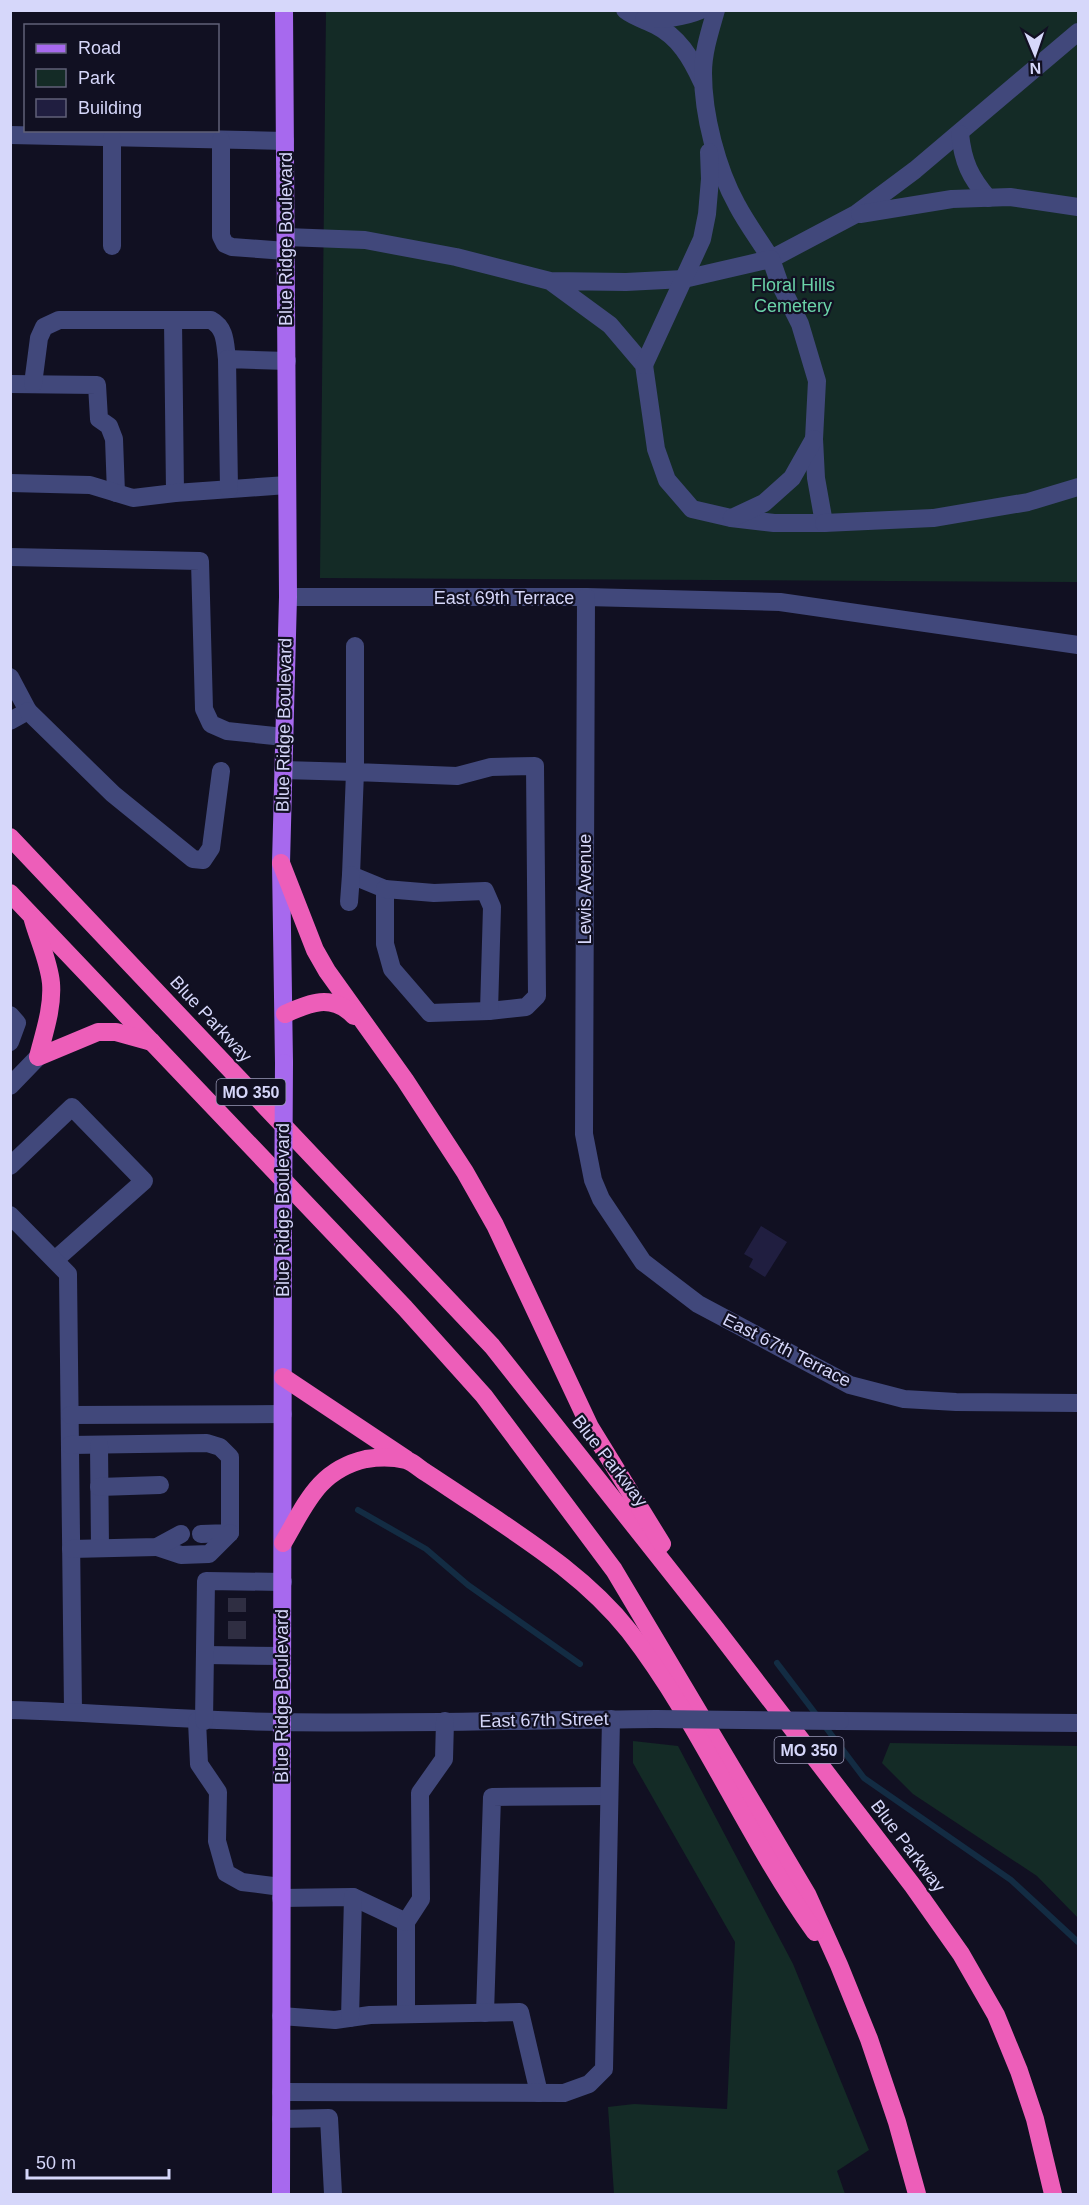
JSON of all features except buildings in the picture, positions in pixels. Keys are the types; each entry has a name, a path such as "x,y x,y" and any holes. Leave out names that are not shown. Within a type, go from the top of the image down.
{"highway":[{"name":"Blue Parkway","path":"10,837 492,1346 716,1629 913,1886 962,1954 996,2015 1019,2072 1035,2119 1053,2194"},
{"path":"281,863 315,950 327,971 425,1109 465,1172 495,1225 590,1427 716,1629"},
{"name":"MO 350","path":"10,893 405,1308 484,1396 614,1570 807,1893 869,2039 897,2122 917,2194"},
{"path":"32,916 51,984 46,1025 38,1057"},
{"path":"285,1014 312,1002 329,1002 340,1005 350,1012 368,1030"},
{"path":"38,1057 98,1032 116,1032 152,1042"},
{"path":"283,1377 547,1553 590,1588 628,1630 669,1687 793,1901 839,1965"},
{"path":"283,1543 309,1499 324,1479 339,1468 376,1457 408,1460"}],"main road":[{"name":"Blue Ridge Boulevard","path":"281,2194 285,1014 281,863 288,597 284,10"}],"street":[{"path":"633,15 664,19 689,15 700,10"},
{"path":"644,364 702,239 710,179 703,73 706,42 716,10"},
{"path":"633,15 658,27 677,41 691,57 704,87"},
{"path":"221,140 221,236 225,244 232,246 365,240 456,257 550,281 626,282 684,279 771,259 856,214 960,134 1078,32"},
{"path":"707,113 719,164 736,205 771,259 779,282 800,324 817,381 814,439 816,478 824,523"},
{"path":"960,134 962,157 975,183 988,198"},
{"path":"10,135 285,141"},
{"path":"112,138 112,246"},
{"path":"856,214 952,199 1010,197 1078,207"},
{"path":"550,281 610,325 644,364 656,449 668,480 692,508 731,519 774,523 933,518 1028,502 1078,487"},
{"path":"33,384 39,338 44,327 59,320 211,320 219,325 223,333 227,359 229,489"},
{"path":"173,320 175,493"},
{"path":"227,359 287,361"},
{"path":"10,384 97,385 99,418 109,426 114,440 116,493"},
{"path":"731,519 764,503 792,478 814,439"},
{"path":"10,483 90,485 133,498 287,485"},
{"path":"10,557 200,561 204,709 211,724 227,731 284,737"},
{"name":"East 69th Terrace","path":"288,597 586,597 780,602 1078,645"},
{"name":"Lewis Avenue","path":"586,597 584,1134 594,1180"},
{"path":"349,902 355,772 355,646"},
{"path":"10,677 28,711 113,794 193,859 203,860 211,848 221,771"},
{"path":"10,722 28,711"},
{"path":"282,770 457,776 491,767 535,766 537,996 526,1007 430,1013 392,969 384,944 385,889"},
{"path":"351,875 385,889 434,893 484,891 492,907 489,1011"},
{"path":"10,1015 17,1023 10,1042"},
{"path":"10,1086 38,1057"},
{"path":"10,1166 72,1107 144,1180 56,1259"},
{"name":"East 67th Terrace","path":"594,1180 601,1199 643,1262 698,1304 850,1385 904,1399 956,1402 1078,1403"},
{"path":"10,1215 56,1259 68,1274 73,1711"},
{"path":"70,1415 283,1414"},
{"path":"70,1445 207,1443 220,1447 230,1456 230,1533 208,1554 181,1555 157,1547 71,1549"},
{"path":"99,1445 100,1548"},
{"path":"99,1487 160,1485"},
{"path":"201,1533 230,1533"},
{"path":"157,1547 181,1534"},
{"path":"283,1582 238,1590 206,1581 205,1655 199,1764 218,1792 217,1841 226,1874 242,1882 281,1893 353,1897 406,1922"},
{"path":"205,1655 237,1647 282,1656"},
{"name":"East 67th Street","path":"10,1710 73,1711 200,1721 282,1722 656,1719 1078,1723"},
{"path":"281,2092 564,2093 589,2084 604,2069 611,1719"},
{"path":"406,2014 406,1922 421,1899 420,1793 444,1759 445,1721"},
{"path":"485,2013 492,1797 609,1796"},
{"path":"350,2018 353,1897"},
{"path":"281,2016 334,2020 370,2015 520,2012 539,2093"},
{"path":"281,2119 329,2118 333,2194"}],"green space":[{"name":"Floral Hills Cemetery","path":"326,11 1078,11 1078,582 320,578"},
{"path":"633,1741 678,1746 793,1964 869,2150 837,2171 845,2194 614,2194 608,2107 634,2104 727,2109 735,1942 633,1763"},
{"path":"890,1743 1078,1746 1078,1918 1037,1876 913,1794 882,1763"}],"waterway":[{"path":"358,1510 426,1549 468,1585 580,1664"},
{"path":"777,1663 818,1717"},
{"path":"824,1725 864,1778 1011,1880 1078,1942"}],"tunnel":[{"path":"237,1598 237,1639"}]}
